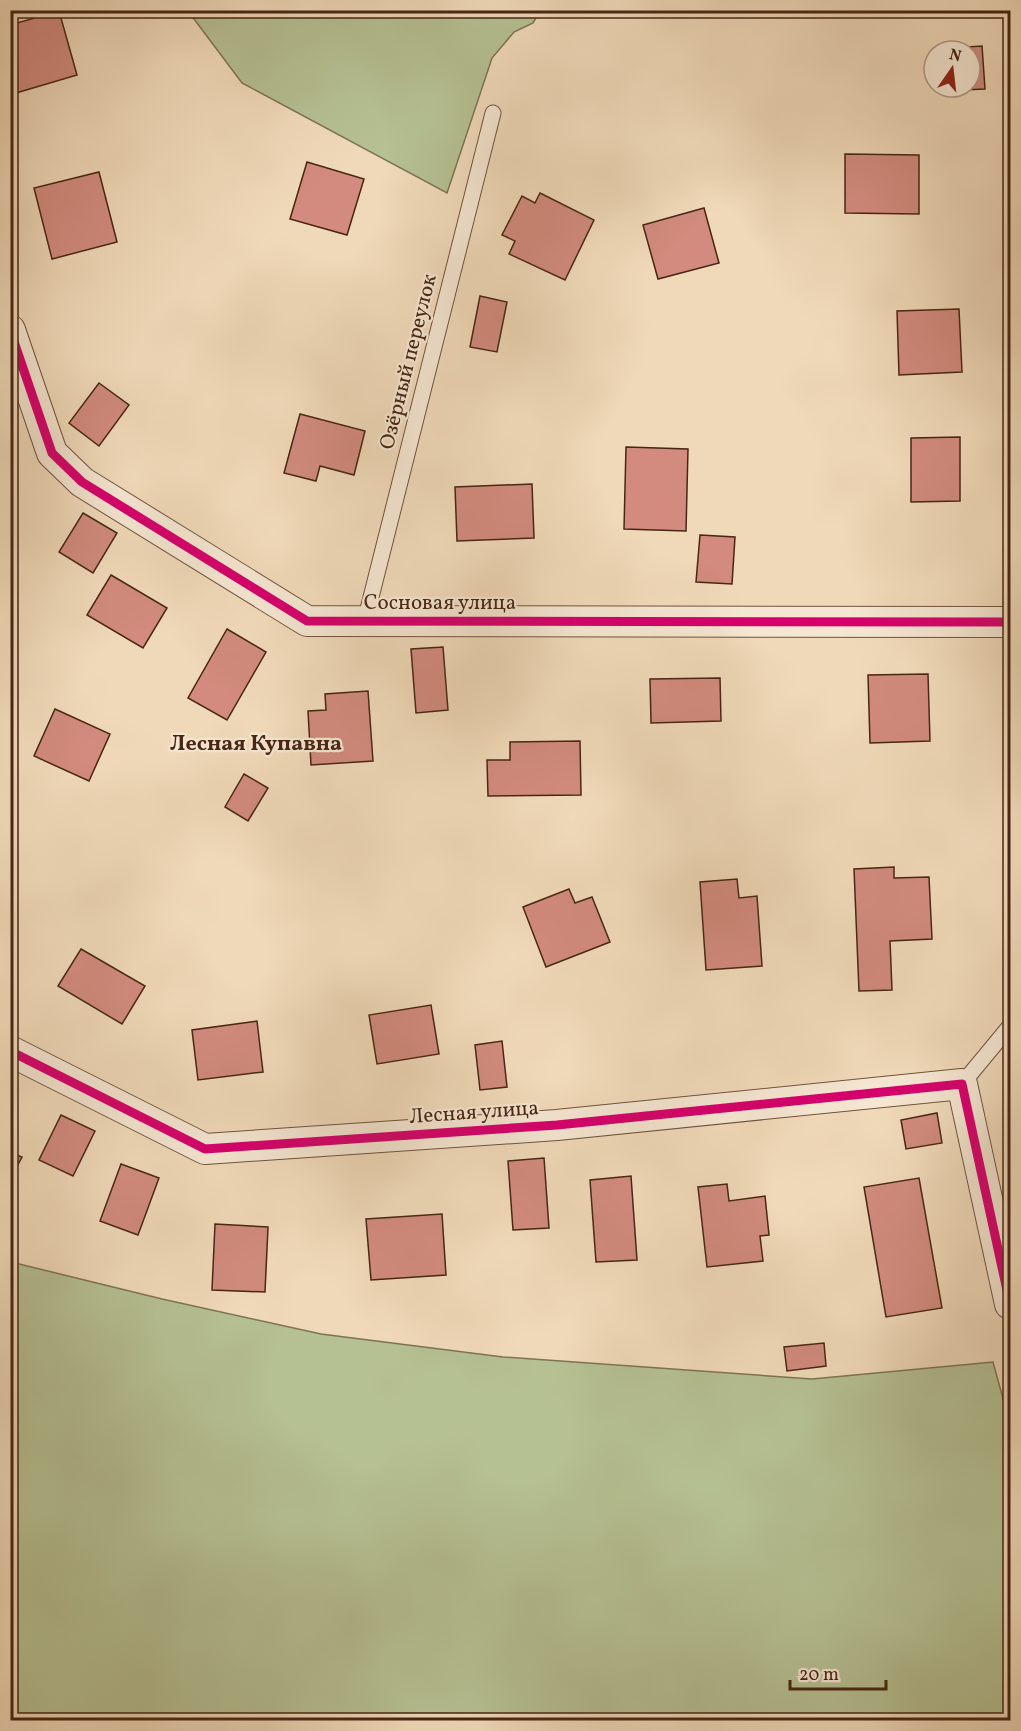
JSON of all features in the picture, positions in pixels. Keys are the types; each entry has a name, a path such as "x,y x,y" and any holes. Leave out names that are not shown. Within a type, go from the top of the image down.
{"street":[{"name":"Сосновая улица","path":"10,330 52,453 82,482 307,621 1011,622"},
{"name":"Лесная улица","path":"10,1051 205,1149 557,1125 962,1084"},
{"path":"962,1084 1011,1304"}],"lane":[{"name":"Озёрный переулок","path":"365,621 493,113"},
{"path":"962,1084 1011,1026"}],"green space":[{"path":"188,11 540,11 533,23 514,32 492,58 447,193 242,83"},
{"path":"11,1262 162,1299 321,1334 503,1357 812,1379 993,1362 1010,1424 1010,1720 11,1720"}],"building":[{"path":"59,11 77,75 16,93 10,75 10,25"},
{"path":"982,46 985,89 982,89"},
{"path":"845,154 919,155 919,214 845,213"},
{"path":"307,162 364,179 347,235 290,219"},
{"path":"99,172 117,242 52,259 34,188"},
{"path":"540,193 594,220 565,280 509,254 515,241 502,235 522,196 535,203"},
{"path":"704,208 719,263 658,279 643,225"},
{"path":"480,296 507,302 497,352 470,347"},
{"path":"959,309 962,372 899,375 897,311"},
{"path":"99,383 129,405 99,446 69,423"},
{"path":"300,414 365,431 354,475 320,466 316,481 284,473"},
{"path":"960,437 960,501 911,502 911,438"},
{"path":"626,447 688,449 686,531 624,529"},
{"path":"532,484 534,538 457,541 455,487"},
{"path":"83,513 117,533 93,573 59,552"},
{"path":"700,535 735,537 732,584 696,582"},
{"path":"111,575 167,608 143,648 87,615"},
{"path":"227,629 266,652 227,720 188,698"},
{"path":"443,647 448,710 416,713 411,649"},
{"path":"928,674 930,741 870,743 868,675"},
{"path":"720,678 721,721 651,723 650,679"},
{"path":"368,691 373,761 311,765 308,711 326,710 325,694"},
{"path":"55,709 110,734 89,781 34,756"},
{"path":"580,741 581,795 488,796 487,760 510,760 510,742"},
{"path":"244,774 268,788 248,821 225,807"},
{"path":"894,867 894,878 929,877 932,939 890,941 892,990 859,991 854,869"},
{"path":"737,879 739,898 757,896 762,966 706,970 700,882"},
{"path":"569,889 575,903 592,897 610,942 546,967 523,907"},
{"path":"81,949 145,986 122,1024 58,986"},
{"path":"431,1005 439,1054 377,1064 369,1015"},
{"path":"257,1021 263,1072 198,1080 192,1030"},
{"path":"502,1041 507,1087 480,1090 475,1045"},
{"path":"937,1113 942,1143 906,1149 901,1120"},
{"path":"61,1115 95,1131 73,1176 39,1160"},
{"path":"10,1152 22,1157 10,1179"},
{"path":"544,1158 549,1228 513,1230 508,1161"},
{"path":"121,1164 159,1178 138,1235 100,1221"},
{"path":"631,1176 637,1260 596,1262 590,1180"},
{"path":"919,1178 942,1308 886,1317 864,1187"},
{"path":"727,1184 729,1201 765,1196 769,1235 760,1236 763,1261 707,1267 698,1187"},
{"path":"442,1214 446,1275 371,1280 366,1219"},
{"path":"215,1224 268,1227 265,1292 212,1290"},
{"path":"824,1343 826,1366 787,1371 784,1347"}],"cycle path":[{"path":"10,330 52,453 82,482 307,621 1010,622"},
{"path":"10,1051 205,1149 557,1125 962,1084 1010,1304"}],"district":[{"name":"Лесная Купавна","path":"256,744"}]}
